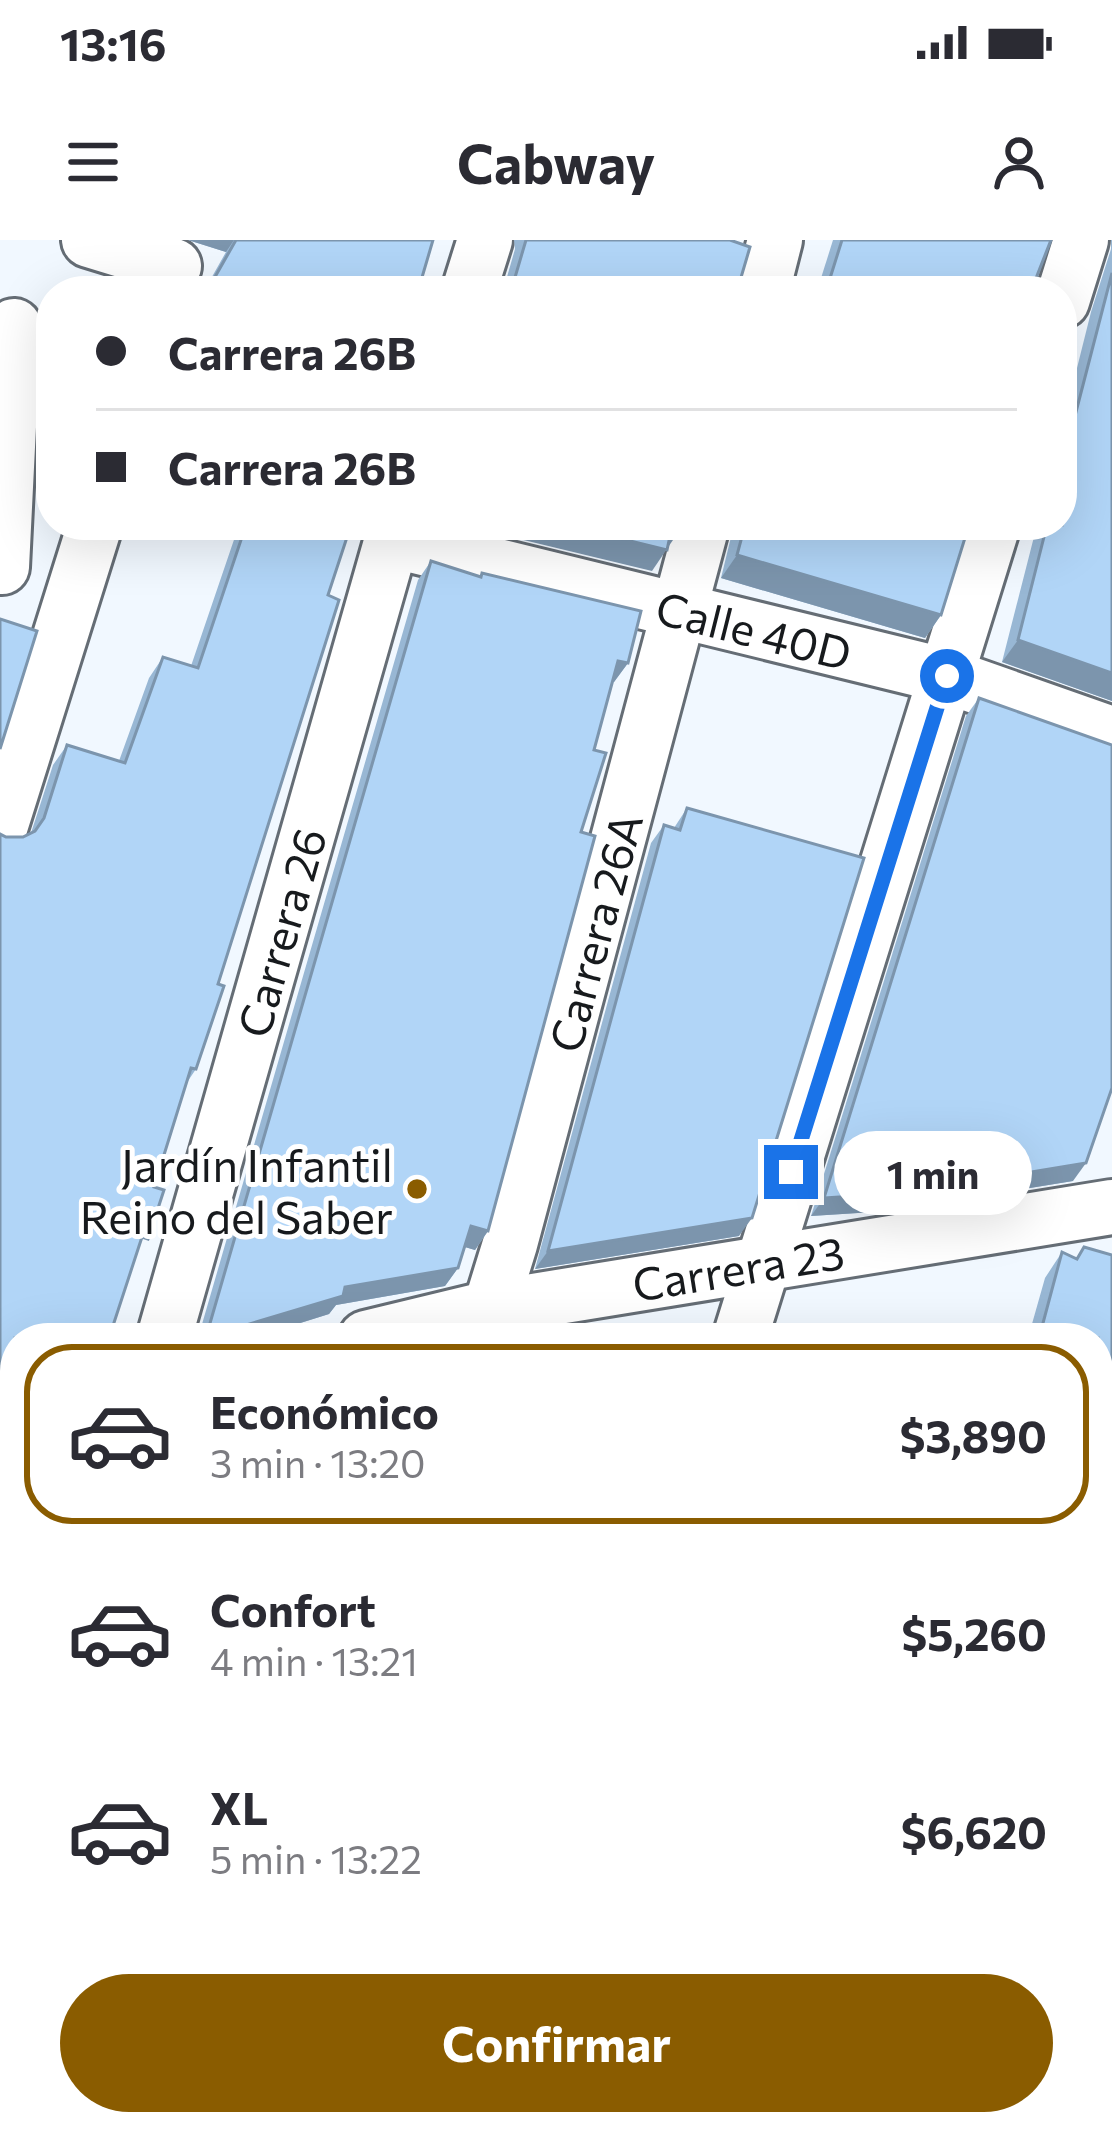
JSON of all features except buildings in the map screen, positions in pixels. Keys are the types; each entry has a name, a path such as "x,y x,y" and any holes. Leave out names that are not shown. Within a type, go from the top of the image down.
{"street":[{"path":"89,240 174,266"},
{"path":"473,276 484,240"},
{"path":"766,276 775,240"},
{"path":"1070,276 1081,240"},
{"path":"14,326 1,567 76,589"},
{"path":"0,828 91,540"},
{"name":"Carrera 26","path":"168,1323 392,540"},
{"name":"Calle 40D","path":"423,540 680,611 947,676 1112,734"},
{"name":"Carrera 26A","path":"485,1323 698,540"},
{"path":"745,1323 988,540"},
{"name":"Carrera 23","path":"485,1323 763,1263 1112,1207"}],"place":[{"name":"Jardín Infantil Reino del Saber","path":"417,1189"}],"route":[{"path":"791,1172 947,676"}]}
